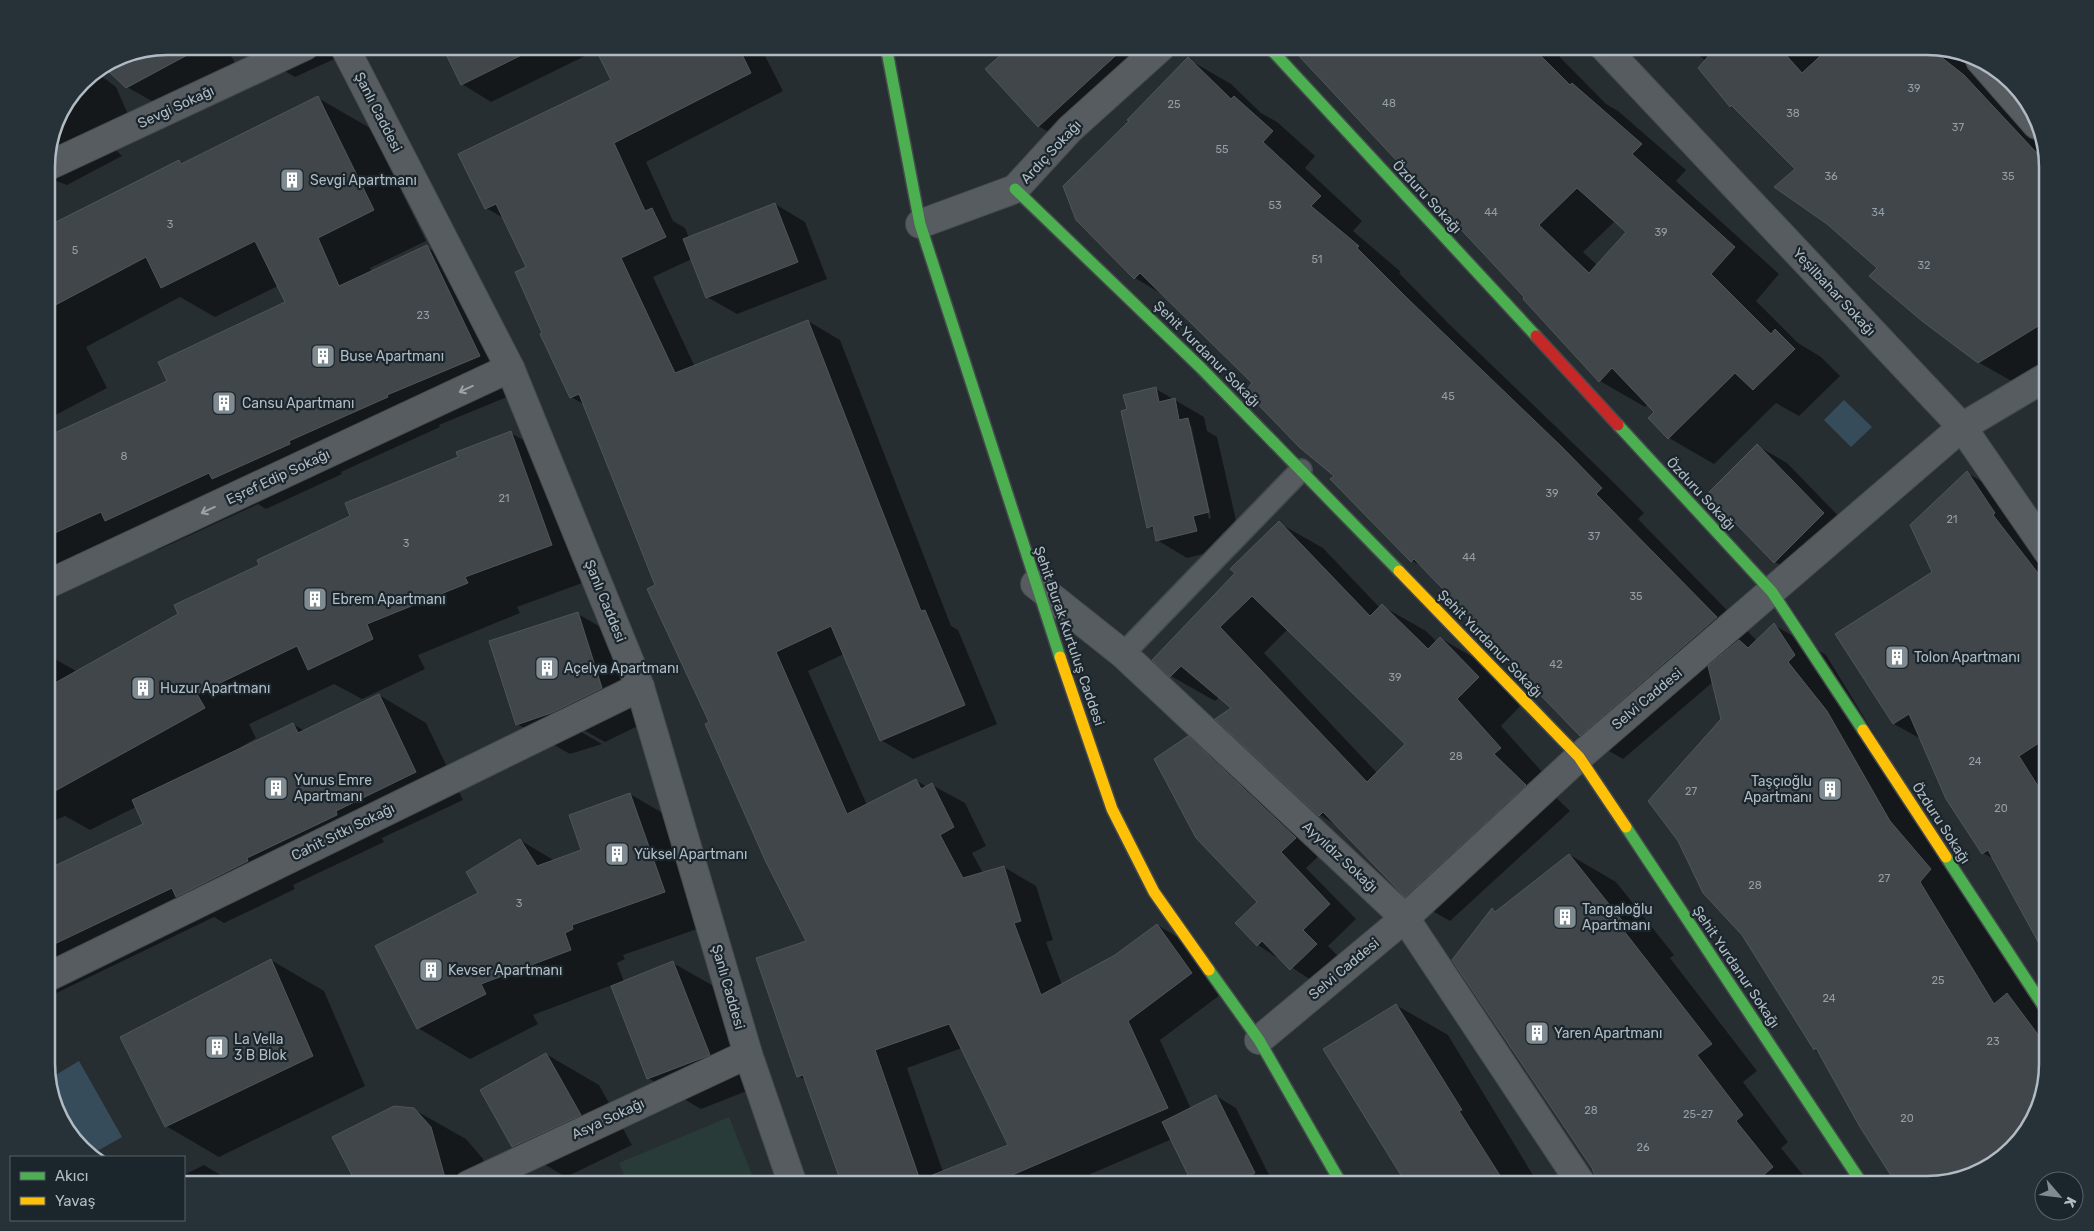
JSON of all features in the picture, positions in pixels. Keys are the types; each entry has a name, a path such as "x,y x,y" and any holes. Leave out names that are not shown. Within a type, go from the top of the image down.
{"street":[{"name":"Sevgi Sokağı","path":"55,163 286,55"},
{"name":"Şanlı Caddesi","path":"349,55 510,368 640,687 748,1054 790,1176"},
{"name":"Şehit Burak Kurtuluş Caddesi","path":"888,55 920,224 1035,584 1112,809 1154,892 1259,1040 1337,1176"},
{"name":"Ardıç Sokağı","path":"920,224 1016,189 1070,129 1152,55"},
{"name":"Özduru Sokağı","path":"1276,55 1772,592 2039,1000"},
{"name":"Yeşilbahar Sokağı","path":"1611,55 1962,427 2039,539"},
{"path":"1998,81 2022,108"},
{"name":"Şehit Yurdanur Sokağı","path":"1016,189 1202,368 1579,757 1857,1176"},
{"name":"Eşref Edip Sokağı","path":"55,581 510,368"},
{"name":"Selvi Caddesi","path":"1259,1040 1405,918 1579,757 1962,427 2039,381"},
{"name":"Ayyıldız Sokağı","path":"1035,584 1123,654 1405,918 1576,1176"},
{"name":"Cahit Sıtkı Sokağı","path":"55,974 640,687"},
{"name":"Asya Sokağı","path":"487,1176 748,1054"}],"lane":[{"path":"1123,654 1300,470"}],"green space":[{"path":"729,1117 752,1176 625,1176 619,1163"}],"water":[{"path":"1844,400 1872,427 1851,447 1824,420"},
{"path":"79,1061 122,1137 97,1151 88,1143 70,1120 59,1093 56,1075"}],"building":[{"path":"187,55 126,88 109,72 131,61 152,56"},
{"path":"446,55 522,55 461,85"},
{"path":"598,55 742,55 751,73 614,143 645,211 652,208 666,237 621,258 675,373 808,320 921,611 925,610 965,705 880,741 831,626 776,652 847,814 916,779 921,789 932,783 954,827 940,835 963,878 1004,866 1021,921 1014,923 1041,995 1115,955 1157,924 1192,973 1128,1021 1168,1108 1010,1176 930,1176 1008,1145 949,1024 875,1050 919,1176 839,1176 803,1075 797,1077 756,958 806,941 765,860 705,724 709,722 647,589 655,585 579,394 570,398 540,334 542,333 515,272 526,267 496,204 485,209 458,154 611,80"},
{"path":"1001,55 1116,55 1038,127 985,69"},
{"path":"1298,55 1540,55 1570,85 1572,83 1642,144 1632,154 1735,247 1711,274 1771,334 1775,329 1795,349 1753,390 1735,373 1668,439 1648,418 1654,412 1612,368 1599,382 1523,299 1524,297","holes":["1577,188 1626,232 1589,273 1539,225"]},
{"path":"1709,55 1786,55 1802,73 1821,55 1940,56 1964,75 2038,155 2039,326 1978,363 1922,321 1869,276 1877,268 1827,224 1774,187 1795,169 1731,105 1730,107 1698,68"},
{"path":"1188,57 1231,99 1234,96 1273,131 1263,142 1321,196 1311,206 1359,246 1357,248 1407,298 1562,447 1602,488 1596,494 1717,617 1580,736 1463,615 1465,612 1414,559 1411,562 1330,479 1334,476 1299,447 1245,391 1252,383 1140,273 1134,279 1076,220 1063,186 1129,121 1127,120"},
{"path":"318,96 374,210 318,238 339,286 427,245 480,356 387,395 388,397 289,441 290,444 212,479 209,473 105,521 101,512 55,533 55,433 167,381 158,362 285,302 255,241 161,288 146,257 55,305 55,222 179,160 181,164"},
{"path":"775,203 798,262 706,298 683,239"},
{"path":"1156,387 1159,402 1175,398 1179,420 1188,418 1209,512 1193,516 1197,531 1156,541 1153,526 1147,528 1121,411 1127,409 1123,395"},
{"path":"511,431 552,545 465,577 468,583 367,624 373,639 308,670 297,646 197,694 205,708 55,791 55,683 178,614 174,605 259,565 257,560 350,516 345,503 458,457 456,452"},
{"path":"1757,444 1824,513 1774,563 1707,494"},
{"path":"1967,471 1995,513 1993,515 2039,574 2039,743 2019,756 2039,788 2039,944 1988,850 1982,854 1946,799 1909,714 1893,724 1835,634 1932,572 1910,525"},
{"path":"1279,521 1370,616 1382,604 1428,649 1440,637 1479,677 1457,699 1501,748 1494,754 1526,785 1405,897 1323,812 1319,816 1215,719 1231,708 1181,666 1170,677 1152,660 1235,573 1230,569","holes":["1252,596 1405,744 1367,782 1220,627"]},
{"name":"Açelya Apartmanı","path":"578,612 602,688 551,713 516,725 489,641"},
{"path":"1774,623 1795,655 1788,662 1827,711 1890,821 1931,869 1920,882 1994,1004 2007,993 2039,1036 2038,1079 2035,1093 2024,1120 2016,1132 1995,1153 1970,1167 1942,1175 1891,1176 1860,1127 1816,1048 1814,1050 1742,935 1703,893 1678,841 1648,801 1721,719 1708,666 1739,640 1748,648"},
{"path":"379,694 416,772 336,811 337,815 247,858 248,861 176,897 172,888 55,944 55,866 143,824 132,800 293,723 298,733"},
{"path":"1188,736 1296,838 1281,852 1330,904 1303,930 1317,944 1290,970 1262,941 1257,946 1235,923 1257,902 1196,838 1154,759"},
{"path":"630,793 665,892 572,925 573,929 565,933 571,950 481,984 486,994 417,1029 375,946 478,893 466,872 520,839 537,866 581,850 569,815"},
{"path":"1569,854 1628,928 1624,931 1712,1044 1697,1055 1743,1115 1736,1121 1773,1167 1762,1176 1595,1176 1592,1168 1452,960 1492,908 1495,912"},
{"name":"La Vella 3 B Blok","path":"271,959 313,1056 165,1127 120,1037"},
{"path":"673,961 710,1055 647,1079 611,986"},
{"path":"1396,1004 1462,1110 1459,1111 1500,1176 1401,1176 1323,1049"},
{"path":"546,1053 581,1115 512,1147 480,1090"},
{"path":"1216,1095 1255,1173 1249,1176 1189,1176 1162,1122"},
{"path":"394,1106 414,1108 431,1127 445,1176 352,1176 332,1137"}],"traffic: fast":[{"path":"888,55 920,224 1060,657"},
{"path":"1276,55 1536,336"},
{"path":"1015,189 1201,368 1399,571"},
{"path":"1618,425 1772,592 1863,730"},
{"path":"1626,827 1857,1176"},
{"path":"1946,857 2039,999"},
{"path":"1209,970 1259,1040 1337,1176"}],"traffic: slow":[{"path":"1399,571 1579,757 1626,827"},
{"path":"1060,657 1112,809 1154,892 1209,970"},
{"path":"1863,730 1946,857"}],"traffic: jam":[{"path":"1536,336 1618,425"}],"place":[{"name":"Sevgi Apartmanı","path":"292,180"},
{"name":"Buse Apartmanı","path":"323,356"},
{"name":"Cansu Apartmanı","path":"224,403"},
{"name":"Ebrem Apartmanı","path":"315,599"},
{"name":"Tolon Apartmanı","path":"1897,657"},
{"name":"Açelya Apartmanı","path":"547,668"},
{"name":"Huzur Apartmanı","path":"143,688"},
{"name":"Yunus Emre Apartmanı","path":"276,788"},
{"name":"Taşçıoğlu Apartmanı","path":"1830,789"},
{"name":"Yüksel Apartmanı","path":"617,854"},
{"name":"Tangaloğlu Apartmanı","path":"1565,917"},
{"name":"Kevser Apartmanı","path":"431,970"},
{"name":"Yaren Apartmanı","path":"1537,1033"},
{"name":"La Vella 3 B Blok","path":"217,1047"}]}
